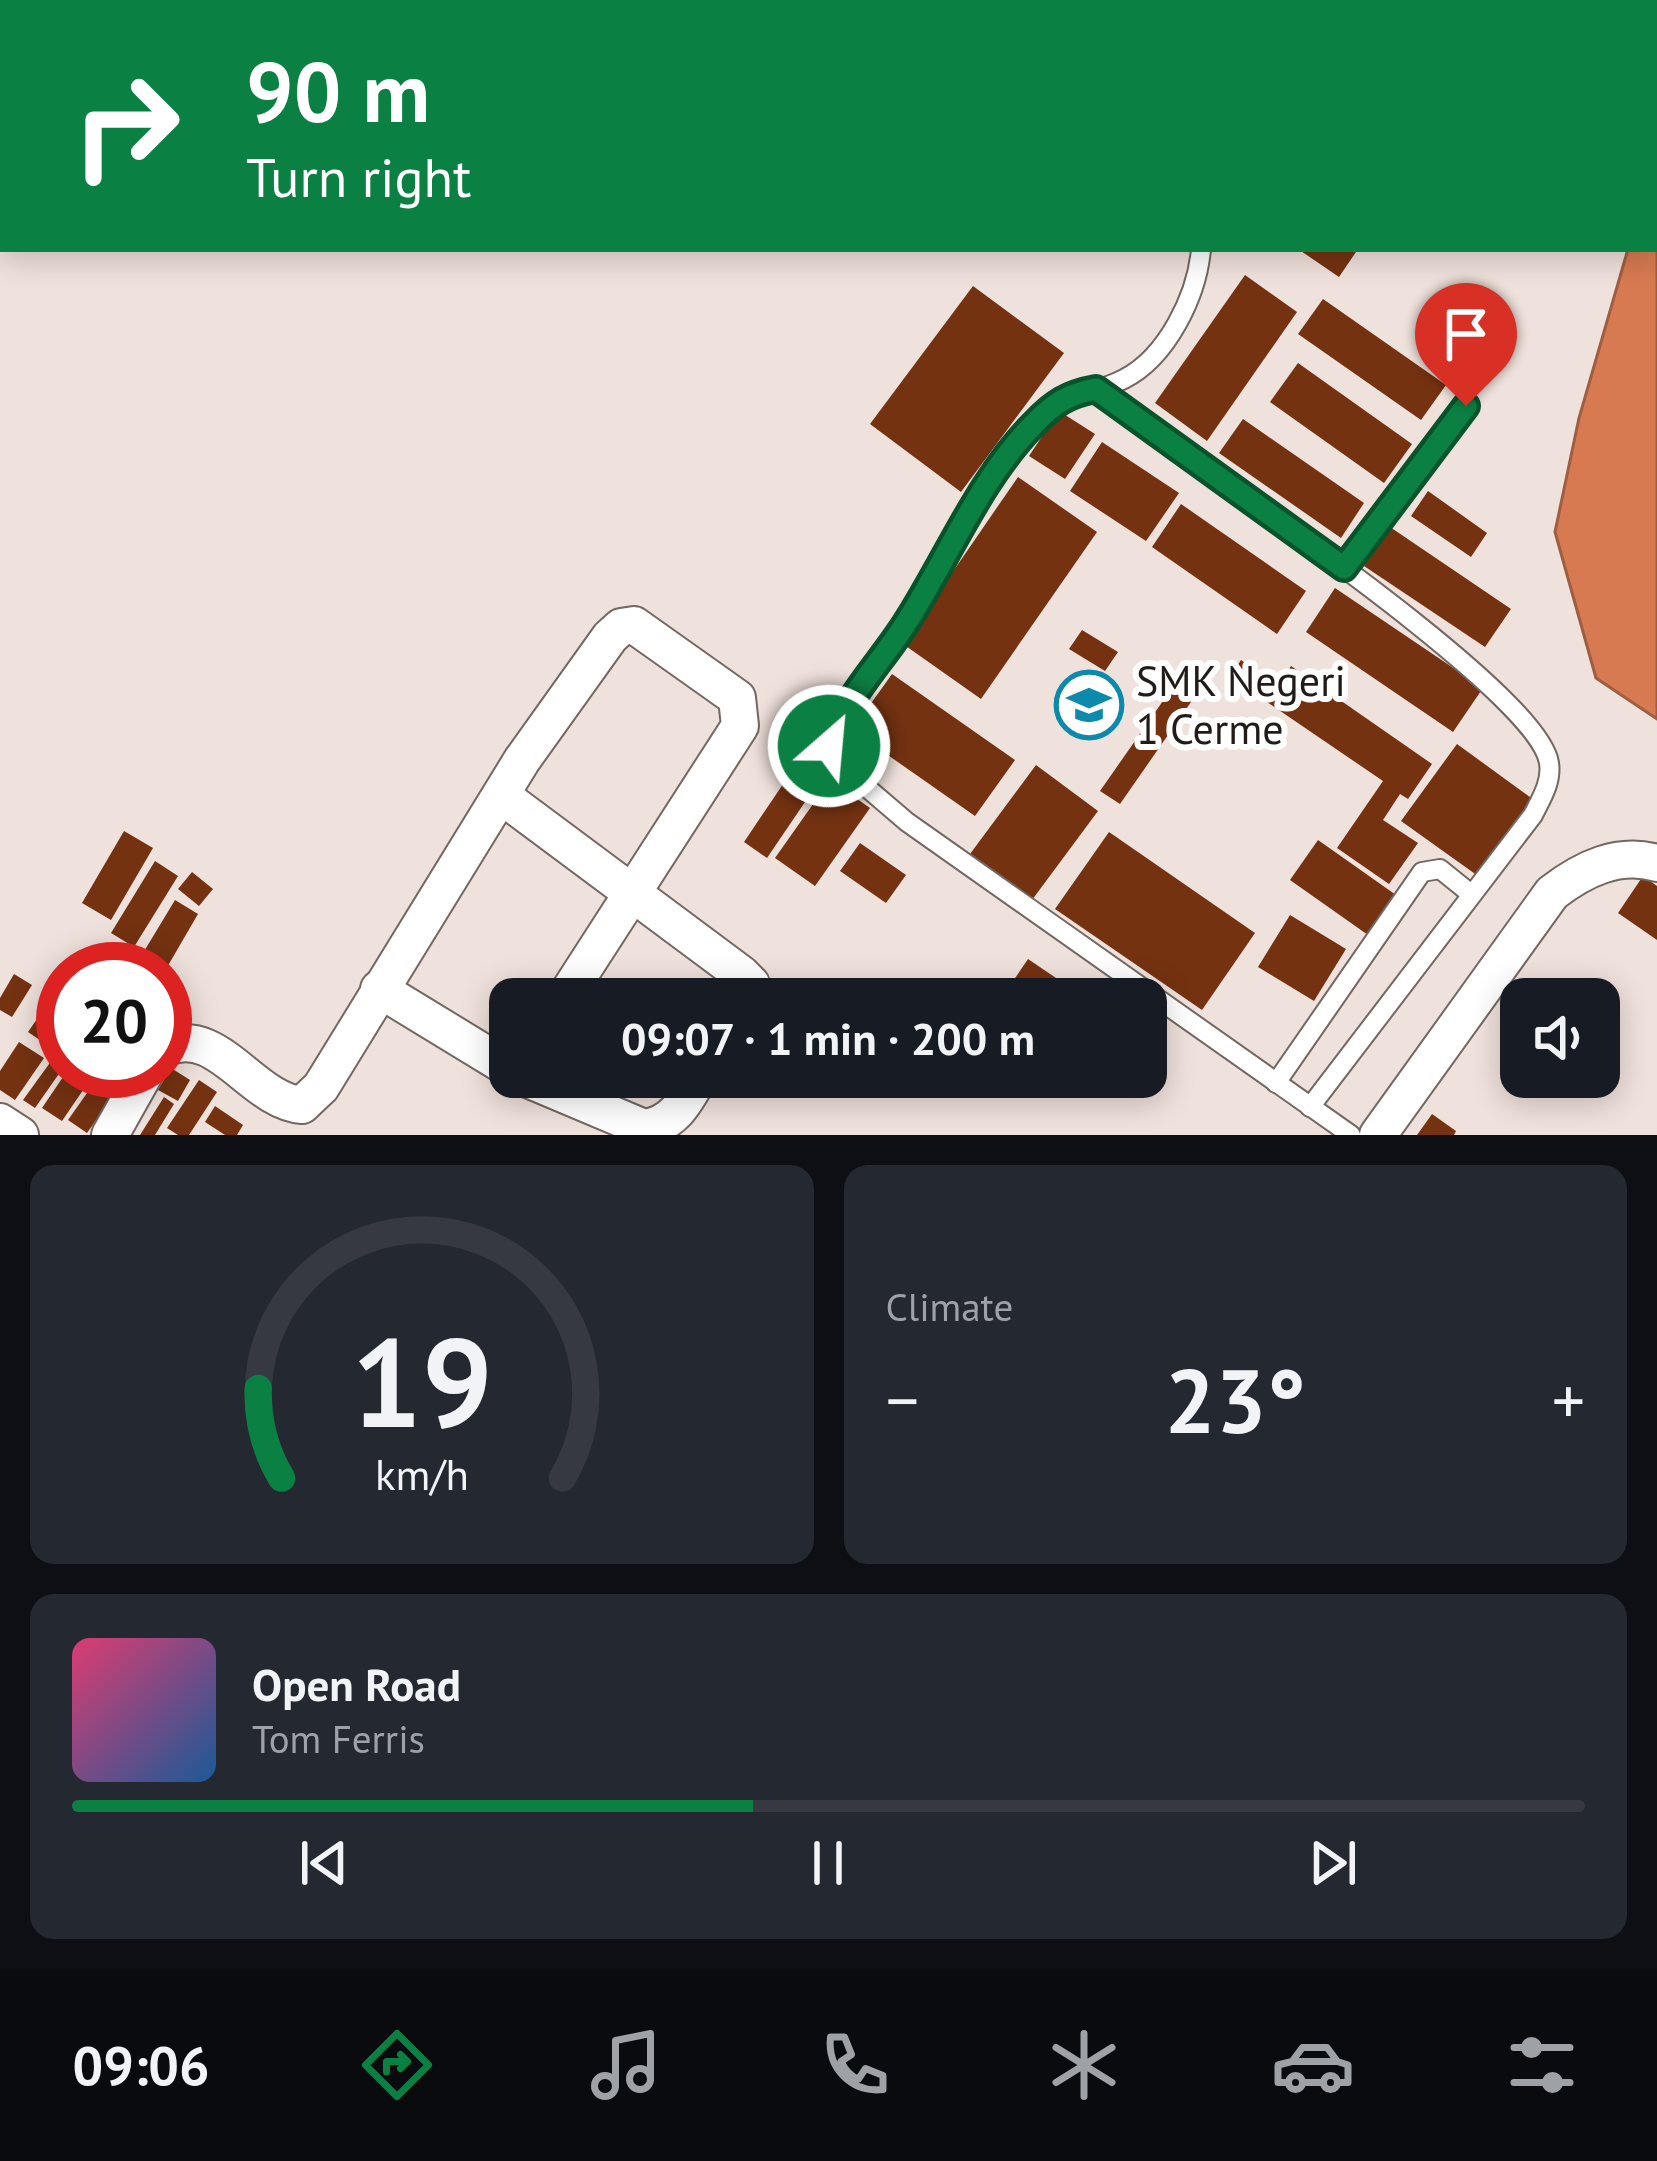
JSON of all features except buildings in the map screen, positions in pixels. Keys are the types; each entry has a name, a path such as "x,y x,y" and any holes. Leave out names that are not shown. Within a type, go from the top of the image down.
{"street":[{"path":"192,1043 208,1047 277,1103 302,1105 321,1087 502,796 621,627 634,625 737,698 740,727 577,978"},
{"path":"502,796 745,978"},
{"path":"1378,1135 1552,893 1581,871 1635,857 1657,863"},
{"path":"380,989 489,1056"},
{"path":"110,1135 131,1098"},
{"path":"573,1098 644,1128 662,1126 687,1098"},
{"path":"0,1122 20,1135"}],"lane":[{"path":"1200,252 1182,316 1148,363 1096,389 1066,394 1030,427 993,478 903,628 846,708 829,746 845,769 907,822 1351,1135"},
{"path":"1096,389 1344,568 1514,706 1536,733 1549,762 1548,786 1532,815 1310,1107"},
{"path":"1344,568 1466,406"},
{"path":"1276,1083 1422,872 1440,869 1471,894"}],"shaded area":[{"path":"1627,252 1657,252 1657,719 1596,678 1555,532 1579,418"}],"place":[{"name":"SMK Negeri 1 Cerme","path":"1089,705"}],"route":[{"path":"829,746 846,708 903,628 993,478 1030,427 1066,394 1096,389 1344,568 1466,406"}]}
